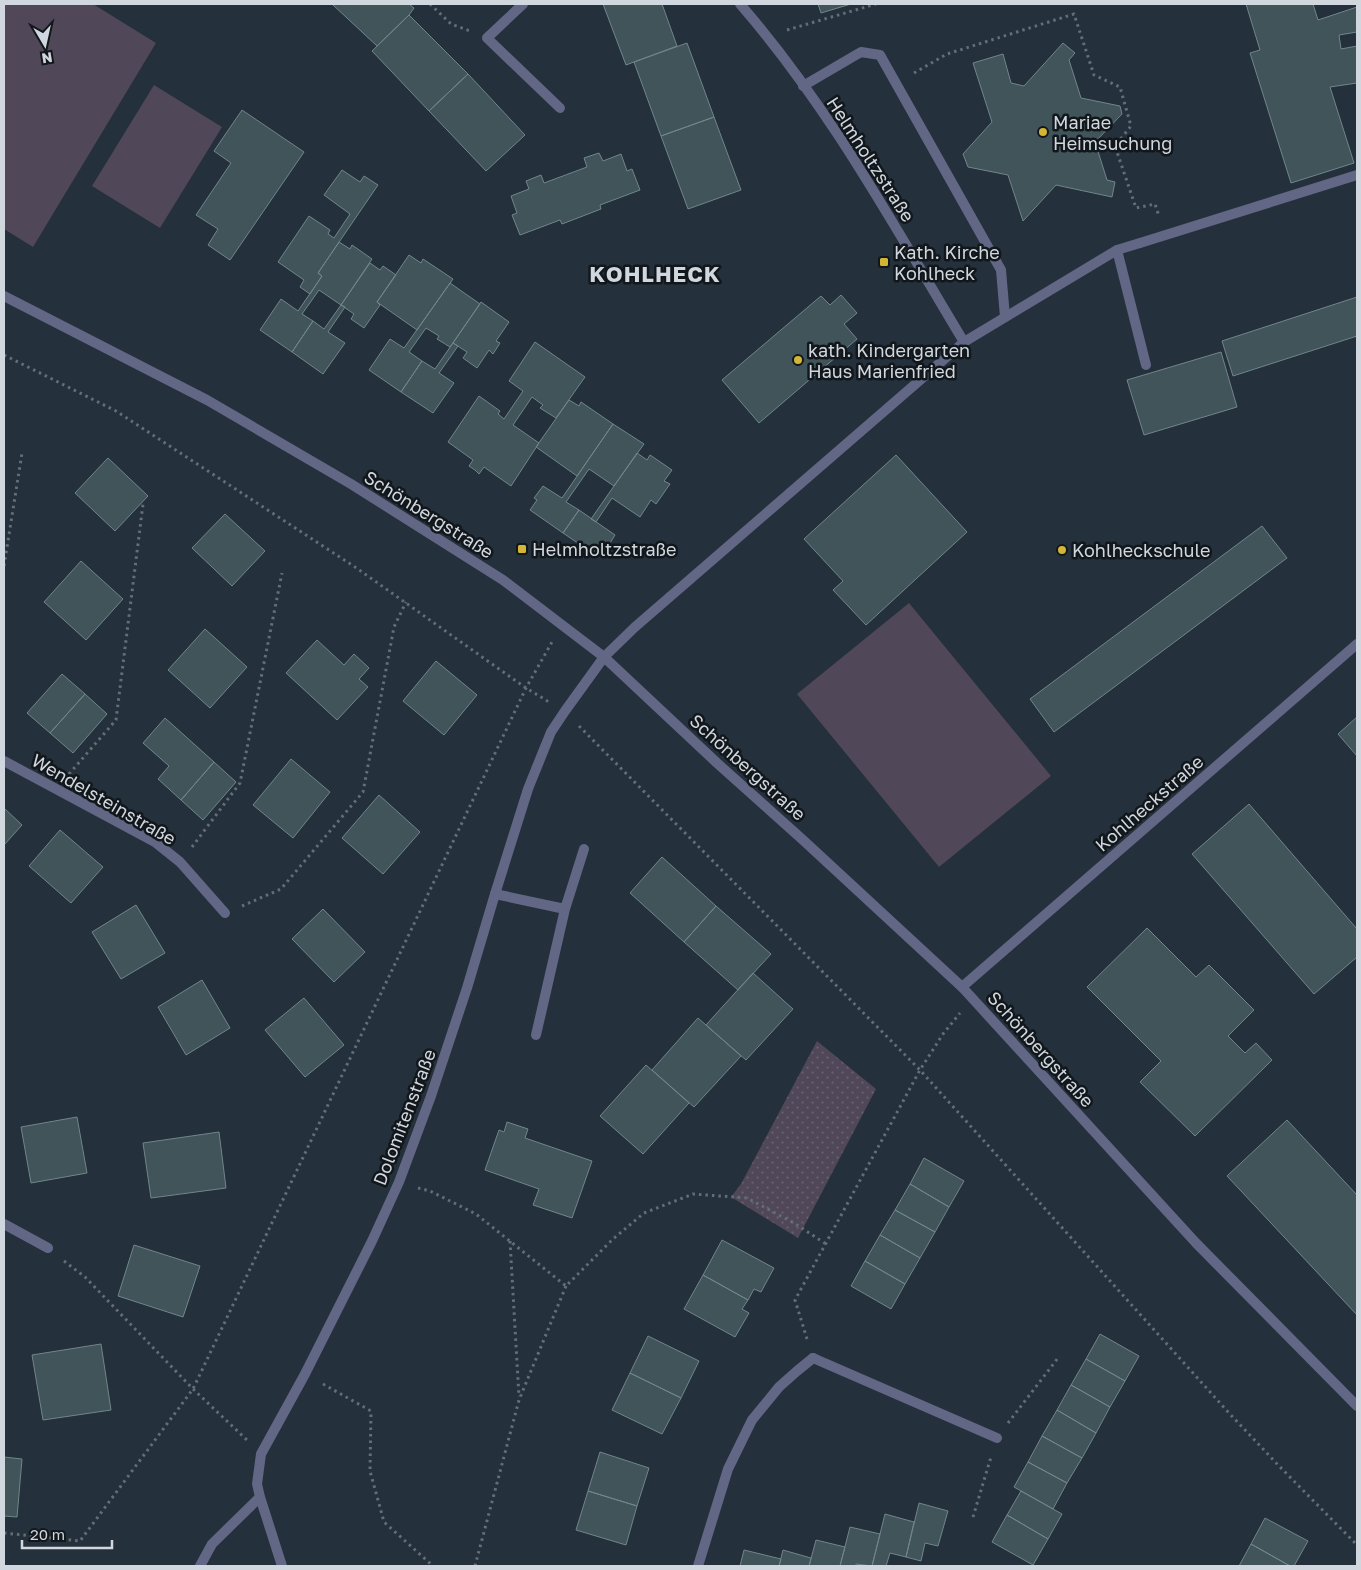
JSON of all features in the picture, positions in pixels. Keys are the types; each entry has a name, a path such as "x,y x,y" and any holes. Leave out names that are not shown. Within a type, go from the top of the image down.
{"street":[{"path":"523,4 487,38 560,108"},
{"name":"Helmholtzstraße","path":"740,4 767,36 833,126 964,342"},
{"path":"803,86 861,52 880,56 1001,270 1005,317"},
{"path":"604,657 635,627 964,342 1117,250 1357,175"},
{"path":"1117,250 1146,365"},
{"name":"Schönbergstraße","path":"4,296 207,400 334,474 503,580 604,657 962,987 1196,1243 1357,1406"},
{"name":"Kohlheckstraße","path":"962,987 1357,644"},
{"name":"Dolomitenstraße","path":"282,1566 257,1484 261,1454 305,1374 372,1241 398,1182 431,1096 467,988 528,790 552,732 564,711 604,657"},
{"name":"Wendelsteinstraße","path":"4,761 155,842 180,862 226,913"},
{"path":"536,1035 565,909 584,849"},
{"path":"495,894 565,909"},
{"path":"4,1224 48,1248"},
{"path":"698,1566 728,1469 752,1420 778,1387 813,1358 997,1438"},
{"path":"200,1566 212,1544 260,1498"}],"path":[{"path":"430,4 451,24 487,38"},
{"path":"767,36 876,4"},
{"path":"895,83 947,54 1074,14 1094,75 1120,86 1131,126 1115,146 1136,208 1154,204 1166,235"},
{"path":"4,355 116,411 355,567 526,688 564,711 920,1070 1229,1412 1280,1467 1357,1544"},
{"path":"4,566 22,453"},
{"path":"57,789 116,720 143,504"},
{"path":"180,862 240,783 282,573"},
{"path":"226,913 281,889 363,792 394,626 406,602"},
{"path":"4,1533 80,1541 192,1389 526,688 562,624"},
{"path":"813,1358 795,1300 920,1070 943,1034 972,998"},
{"path":"398,1182 430,1191 476,1214 566,1286"},
{"path":"475,1566 520,1400 566,1286 613,1239 644,1213 693,1194 747,1198 794,1223 826,1244"},
{"path":"510,1241 520,1400"},
{"path":"48,1248 85,1277 192,1389 261,1454"},
{"path":"305,1374 371,1411 370,1471 384,1522 433,1566"}],"shaded area":[{"path":"4,4 93,4 156,43 33,247 4,229"},
{"path":"154,85 222,127 160,228 92,186"},
{"path":"909,603 1051,776 939,867 797,694"},
{"path":"817,1041 876,1089 798,1238 731,1197 741,1184"}],"building":[{"path":"332,4 409,4 414,8 377,46"},
{"path":"603,4 662,4 677,46 626,65"},
{"path":"818,4 851,4 821,13"},
{"path":"1246,4 1313,4 1318,20 1357,7 1357,32 1339,35 1341,49 1357,46 1357,83 1330,87 1354,163 1291,183 1250,53 1260,50"},
{"path":"409,15 468,74 429,111 372,51"},
{"path":"687,43 714,117 661,136 634,62"},
{"name":"Mariae Heimsuchung","path":"1063,43 1075,53 1069,60 1081,98 1120,106 1122,114 1095,142 1107,180 1115,182 1112,197 1056,185 1023,221 1008,175 968,167 963,154 992,122 973,63 1003,54 1011,83 1024,86"},
{"path":"468,74 525,135 486,171 429,111"},
{"path":"242,110 304,152 230,260 208,245 218,229 196,215 231,163 214,151"},
{"path":"714,117 741,190 688,209 661,136"},
{"path":"599,153 603,161 621,154 627,171 632,169 640,190 600,205 601,209 562,224 560,220 520,235 512,215 517,213 511,196 529,189 526,181 541,175 544,183 587,167 584,158"},
{"path":"342,170 360,182 364,176 378,185 318,273 322,276 310,294 300,287 304,280 278,262 309,216 330,230 328,234 334,238 350,214 324,195"},
{"path":"339,242 350,249 352,245 372,259 341,305 319,290 302,314 313,321 292,352 260,330 281,299 298,311 322,276 318,273"},
{"path":"409,255 421,263 423,259 453,279 417,330 377,302"},
{"path":"370,263 380,270 383,266 396,275 377,302 380,305 364,328 351,319 354,314 341,305"},
{"path":"450,283 480,304 450,347 437,339 439,336 426,328 409,352 422,361 401,392 369,370 390,339 404,348"},
{"path":"841,295 857,313 844,324 857,339 759,423 722,380 821,296 830,305"},
{"path":"1357,297 1357,336 1233,376 1222,341"},
{"path":"481,302 509,322 496,341 500,343 493,354 489,350 477,368 463,358 467,352 453,343"},
{"path":"341,305 345,307 328,332 345,343 323,374 292,352 313,321 324,329"},
{"path":"535,342 585,377 556,418 540,408 543,405 532,397 513,425 539,443 511,486 484,467 479,474 469,466 473,460 448,442 479,396 500,411 498,414 504,419 523,391 509,381"},
{"path":"453,343 458,346 439,373 454,383 433,413 401,392 422,361 435,369"},
{"path":"1221,352 1237,407 1144,435 1127,380"},
{"path":"569,400 579,406 581,402 613,424 577,476 536,447"},
{"path":"613,424 644,444 614,486 589,469 566,502 579,510 563,533 530,510 537,500 534,498 543,486 562,498"},
{"path":"637,453 647,460 650,455 672,470 664,481 670,484 656,504 651,500 640,517 612,498 596,522 591,519"},
{"path":"896,455 967,532 866,625 833,590 843,581 804,539"},
{"path":"108,458 148,496 115,531 75,493"},
{"path":"579,510 615,535 607,548 604,546 597,556 563,533"},
{"path":"225,514 265,551 232,586 192,548"},
{"path":"1262,526 1287,558 1054,732 1030,699"},
{"path":"81,561 123,599 86,640 44,602"},
{"path":"205,629 247,667 210,708 168,670"},
{"path":"317,640 344,665 354,654 369,668 359,679 368,687 337,720 286,673"},
{"path":"436,661 477,695 444,735 403,701"},
{"path":"62,674 85,694 50,733 27,713"},
{"path":"85,694 107,714 73,753 50,733"},
{"path":"1357,717 1357,756 1338,734"},
{"path":"165,718 214,762 181,800 158,779 169,766 143,743"},
{"path":"291,759 330,792 293,838 253,805"},
{"path":"214,762 236,782 203,820 181,800"},
{"path":"379,795 420,832 383,874 342,838"},
{"path":"1249,804 1357,929 1357,957 1314,994 1192,854"},
{"path":"4,808 22,825 4,845"},
{"path":"60,830 103,867 71,903 29,866"},
{"path":"662,857 716,906 684,942 630,893"},
{"path":"136,905 165,953 121,979 92,932"},
{"path":"716,906 771,954 738,990 684,942"},
{"path":"323,909 365,952 334,982 292,939"},
{"path":"1147,928 1196,977 1209,965 1254,1010 1228,1036 1245,1053 1256,1043 1272,1060 1195,1136 1140,1082 1161,1061 1087,987"},
{"path":"753,973 793,1009 746,1060 706,1025"},
{"path":"202,980 230,1028 186,1055 158,1007"},
{"path":"304,998 344,1045 305,1077 265,1030"},
{"path":"698,1018 741,1056 694,1107 652,1070"},
{"path":"646,1065 689,1103 643,1154 600,1116"},
{"path":"77,1117 87,1173 31,1183 21,1127"},
{"path":"1287,1120 1357,1195 1357,1315 1227,1176"},
{"path":"507,1122 528,1129 525,1138 592,1161 572,1218 533,1205 539,1189 485,1170 499,1130 504,1132"},
{"path":"219,1132 226,1188 151,1198 143,1143"},
{"path":"924,1158 964,1181 949,1207 910,1184"},
{"path":"910,1184 949,1207 935,1232 895,1210"},
{"path":"895,1210 935,1232 920,1258 880,1235"},
{"path":"880,1235 920,1258 905,1284 865,1261"},
{"path":"722,1240 774,1268 761,1292 754,1289 748,1300 703,1275"},
{"path":"134,1245 200,1266 183,1317 118,1296"},
{"path":"865,1261 905,1284 891,1309 851,1286"},
{"path":"703,1275 748,1300 742,1309 749,1313 735,1337 684,1309"},
{"path":"1100,1334 1139,1356 1125,1381 1086,1359"},
{"path":"648,1336 699,1361 681,1398 630,1373"},
{"path":"101,1344 111,1410 43,1420 32,1355"},
{"path":"1086,1359 1125,1381 1110,1407 1071,1385"},
{"path":"630,1373 681,1398 662,1434 612,1410"},
{"path":"1071,1385 1110,1407 1096,1433 1057,1410"},
{"path":"1057,1410 1096,1433 1082,1458 1042,1436"},
{"path":"1042,1436 1082,1458 1067,1483 1028,1462"},
{"path":"600,1452 649,1468 637,1506 588,1491"},
{"path":"4,1457 22,1459 17,1517 4,1516"},
{"path":"1028,1462 1067,1483 1053,1509 1014,1487"},
{"path":"588,1491 637,1506 626,1545 576,1530"},
{"path":"1021,1491 1062,1514 1048,1539 1007,1515"},
{"path":"919,1503 948,1511 938,1546 925,1543 921,1561 906,1557"},
{"path":"885,1514 914,1522 906,1557 890,1553 886,1566 872,1566"},
{"path":"1007,1515 1048,1539 1033,1565 992,1542"},
{"path":"1265,1518 1308,1541 1294,1566 1290,1566 1251,1544"},
{"path":"850,1527 880,1534 872,1566 856,1564 856,1566 840,1566"},
{"path":"816,1540 845,1547 840,1566 809,1566"},
{"path":"1251,1544 1290,1566 1239,1566"},
{"path":"744,1550 781,1559 779,1566 740,1566"},
{"path":"783,1550 811,1558 809,1566 779,1566"}],"place":[{"name":"Mariae Heimsuchung","path":"1043,132"},
{"name":"Kath. Kirche Kohlheck","path":"884,262"},
{"name":"kath. Kindergarten Haus Marienfried","path":"798,360"},
{"name":"Helmholtzstraße","path":"522,549"},
{"name":"Kohlheckschule","path":"1062,550"}],"district":[{"name":"KOHLHECK","path":"655,273"}]}
